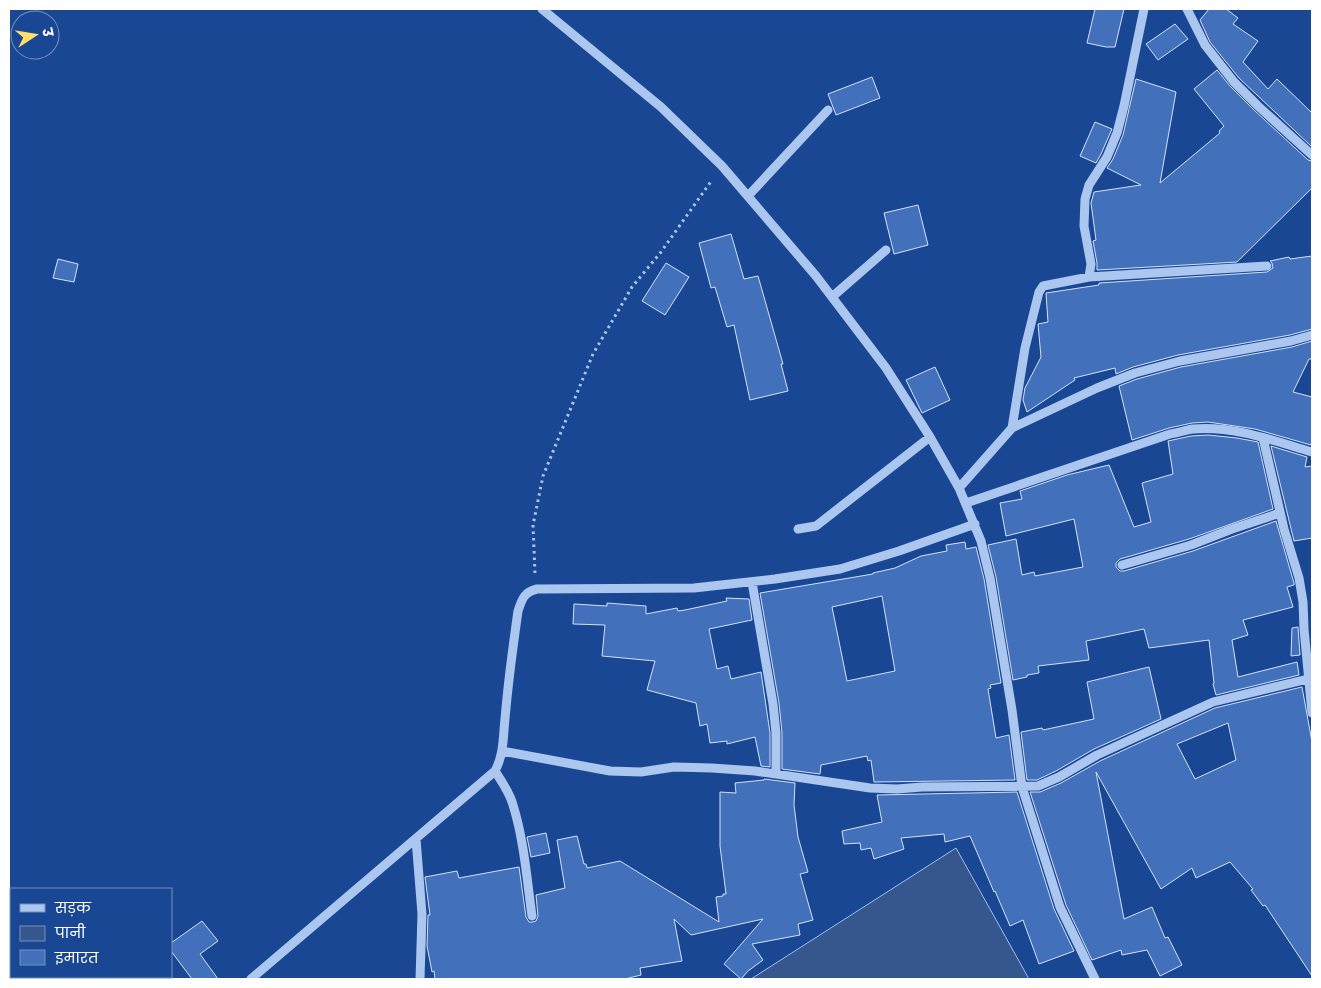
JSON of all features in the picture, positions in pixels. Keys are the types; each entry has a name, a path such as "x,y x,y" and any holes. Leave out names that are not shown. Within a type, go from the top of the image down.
{"street":[{"path":"542,9 661,107 722,166 816,276 886,368 930,436 959,488 981,541 990,578 1012,710 1022,787 1060,907 1095,979"},
{"path":"1088,276 1091,264 1084,226 1085,199 1089,185 1107,157 1116,133 1124,106 1144,9"},
{"path":"1187,9 1205,45 1234,82 1312,155"},
{"path":"748,196 828,110"},
{"path":"832,297 886,250"},
{"path":"1012,428 1025,348 1039,292 1043,286 1088,276 1267,266"},
{"path":"959,488 1012,428 1096,388 1135,373 1180,361 1291,341 1312,335"},
{"path":"966,503 1170,434 1192,429 1212,429 1246,434 1312,452"},
{"path":"798,529 816,526 930,436"},
{"path":"1263,438 1280,513 1299,578 1303,602 1312,714"},
{"path":"1122,565 1191,545 1280,513"},
{"path":"251,979 495,771 500,762 502,751 504,720 518,611 522,598 526,593 536,589 694,588 752,582 840,569 899,551 975,524"},
{"path":"752,582 776,734 776,774"},
{"path":"502,751 610,771 641,772 674,767 730,769 879,788 1038,786 1097,756 1214,702 1308,679"},
{"path":"495,771 513,804 519,828 532,916"},
{"path":"416,839 422,914 420,979"}],"path":[{"path":"536,589 533,526 543,476 593,354 632,287 661,252 696,200 722,166"}],"water":[{"path":"956,848 1029,979 751,979"}],"building":[{"path":"1095,9 1124,9 1115,47 1087,43"},
{"path":"1209,9 1226,9 1238,18 1233,24 1258,41 1243,62 1268,89 1277,79 1312,113 1312,147 1239,78 1210,42 1200,20"},
{"path":"1175,24 1188,39 1158,60 1146,44"},
{"path":"1217,70 1254,110 1308,160 1312,161 1312,188 1237,262 1097,270 1093,241 1096,240 1091,203 1094,192 1141,185 1107,168 1123,135 1136,79 1176,92 1160,183 1220,133 1219,131 1224,126 1194,89"},
{"path":"872,77 880,98 836,115 828,94"},
{"path":"1095,122 1112,129 1096,163 1080,156"},
{"path":"918,205 928,245 894,254 884,213"},
{"path":"731,234 744,279 758,276 783,364 781,364 788,391 750,400 734,325 727,327 715,287 711,288 699,243"},
{"path":"1312,256 1312,329 1290,335 1178,355 1133,367 1116,374 1115,368 1074,378 1075,380 1027,412 1023,400 1025,388 1041,357 1038,324 1048,322 1046,293 1099,285 1099,283 1267,272 1273,268 1270,261 1289,257 1290,259"},
{"path":"58,259 78,264 74,282 53,278"},
{"path":"666,263 689,277 665,315 642,301"},
{"path":"1312,341 1312,359 1309,359 1293,392 1312,397 1311,445 1255,429 1208,422 1169,428 1132,440 1119,386 1181,367 1292,347"},
{"path":"935,367 950,400 922,413 906,380"},
{"path":"1208,435 1258,442 1273,509 1189,539 1120,559 1116,563 1116,567 1120,571 1124,571 1193,551 1276,521 1294,583 1294,585 1287,587 1293,607 1243,620 1248,635 1232,640 1238,677 1297,662 1299,675 1216,695 1213,684 1209,640 1149,648 1144,629 1086,641 1089,660 1038,666 1039,673 1013,680 996,577 988,545 1016,539 1022,575 1034,572 1035,576 1083,567 1074,519 1006,536 1000,503 1022,499 1020,491 1067,475 1109,465 1134,527 1151,522 1142,483 1173,474 1168,441 1191,436"},
{"path":"1271,446 1307,457 1305,467 1312,466 1312,538 1294,541"},
{"path":"965,542 966,549 976,547 984,579 1001,683 990,685 991,688 988,689 996,738 1009,735 1015,780 874,782 871,760 868,761 867,756 821,765 820,774 782,769 782,733 779,703 760,593 873,574 895,568 921,556 947,551 946,545","holes":["882,596 895,671 847,681 832,607"]},
{"path":"726,598 749,599 752,620 709,629 717,669 728,666 731,679 761,672 770,733 770,767 761,766 755,737 727,744 727,741 710,743 707,724 700,726 696,703 647,690 655,661 602,656 605,625 573,624 574,604 607,606 607,603 646,606 646,614 677,608 678,611 685,610 727,601"},
{"path":"1298,627 1300,655 1291,656 1292,628"},
{"path":"1149,667 1161,719 1094,749 1037,780 1027,780 1021,732 1042,728 1043,730 1094,719 1087,682"},
{"path":"1302,687 1312,742 1312,976 1265,905 1263,906 1251,890 1253,889 1230,862 1196,878 1192,868 1161,889 1096,772 1124,919 1152,907 1165,938 1168,937 1182,965 1160,976 1147,950 1122,955 1121,950 1092,960 1066,905 1030,792 1040,792 1061,783 1100,761 1215,708","holes":["1228,723 1236,760 1195,779 1177,744"]},
{"path":"764,779 795,783 794,805 798,837 808,872 800,874 813,920 798,924 800,935 752,944 763,960 741,979 724,964 763,919 691,935 674,919 682,961 640,968 641,975 625,979 435,979 427,946 428,915 430,915 425,877 457,871 459,878 519,867 526,917 529,922 533,922 536,921 538,916 536,895 565,888 557,840 577,836 584,864 586,864 587,868 620,861 719,922 716,897 726,894 720,846 720,792 736,793 735,783"},
{"path":"1017,792 1054,909 1074,951 1039,964 1023,920 1010,926 970,836 945,842 944,834 901,838 904,849 874,859 871,848 861,850 860,843 844,844 842,831 882,822 877,795"},
{"path":"546,833 550,853 531,857 527,837"},
{"path":"202,921 218,941 200,954 218,979 192,979 172,952 172,942"}]}
